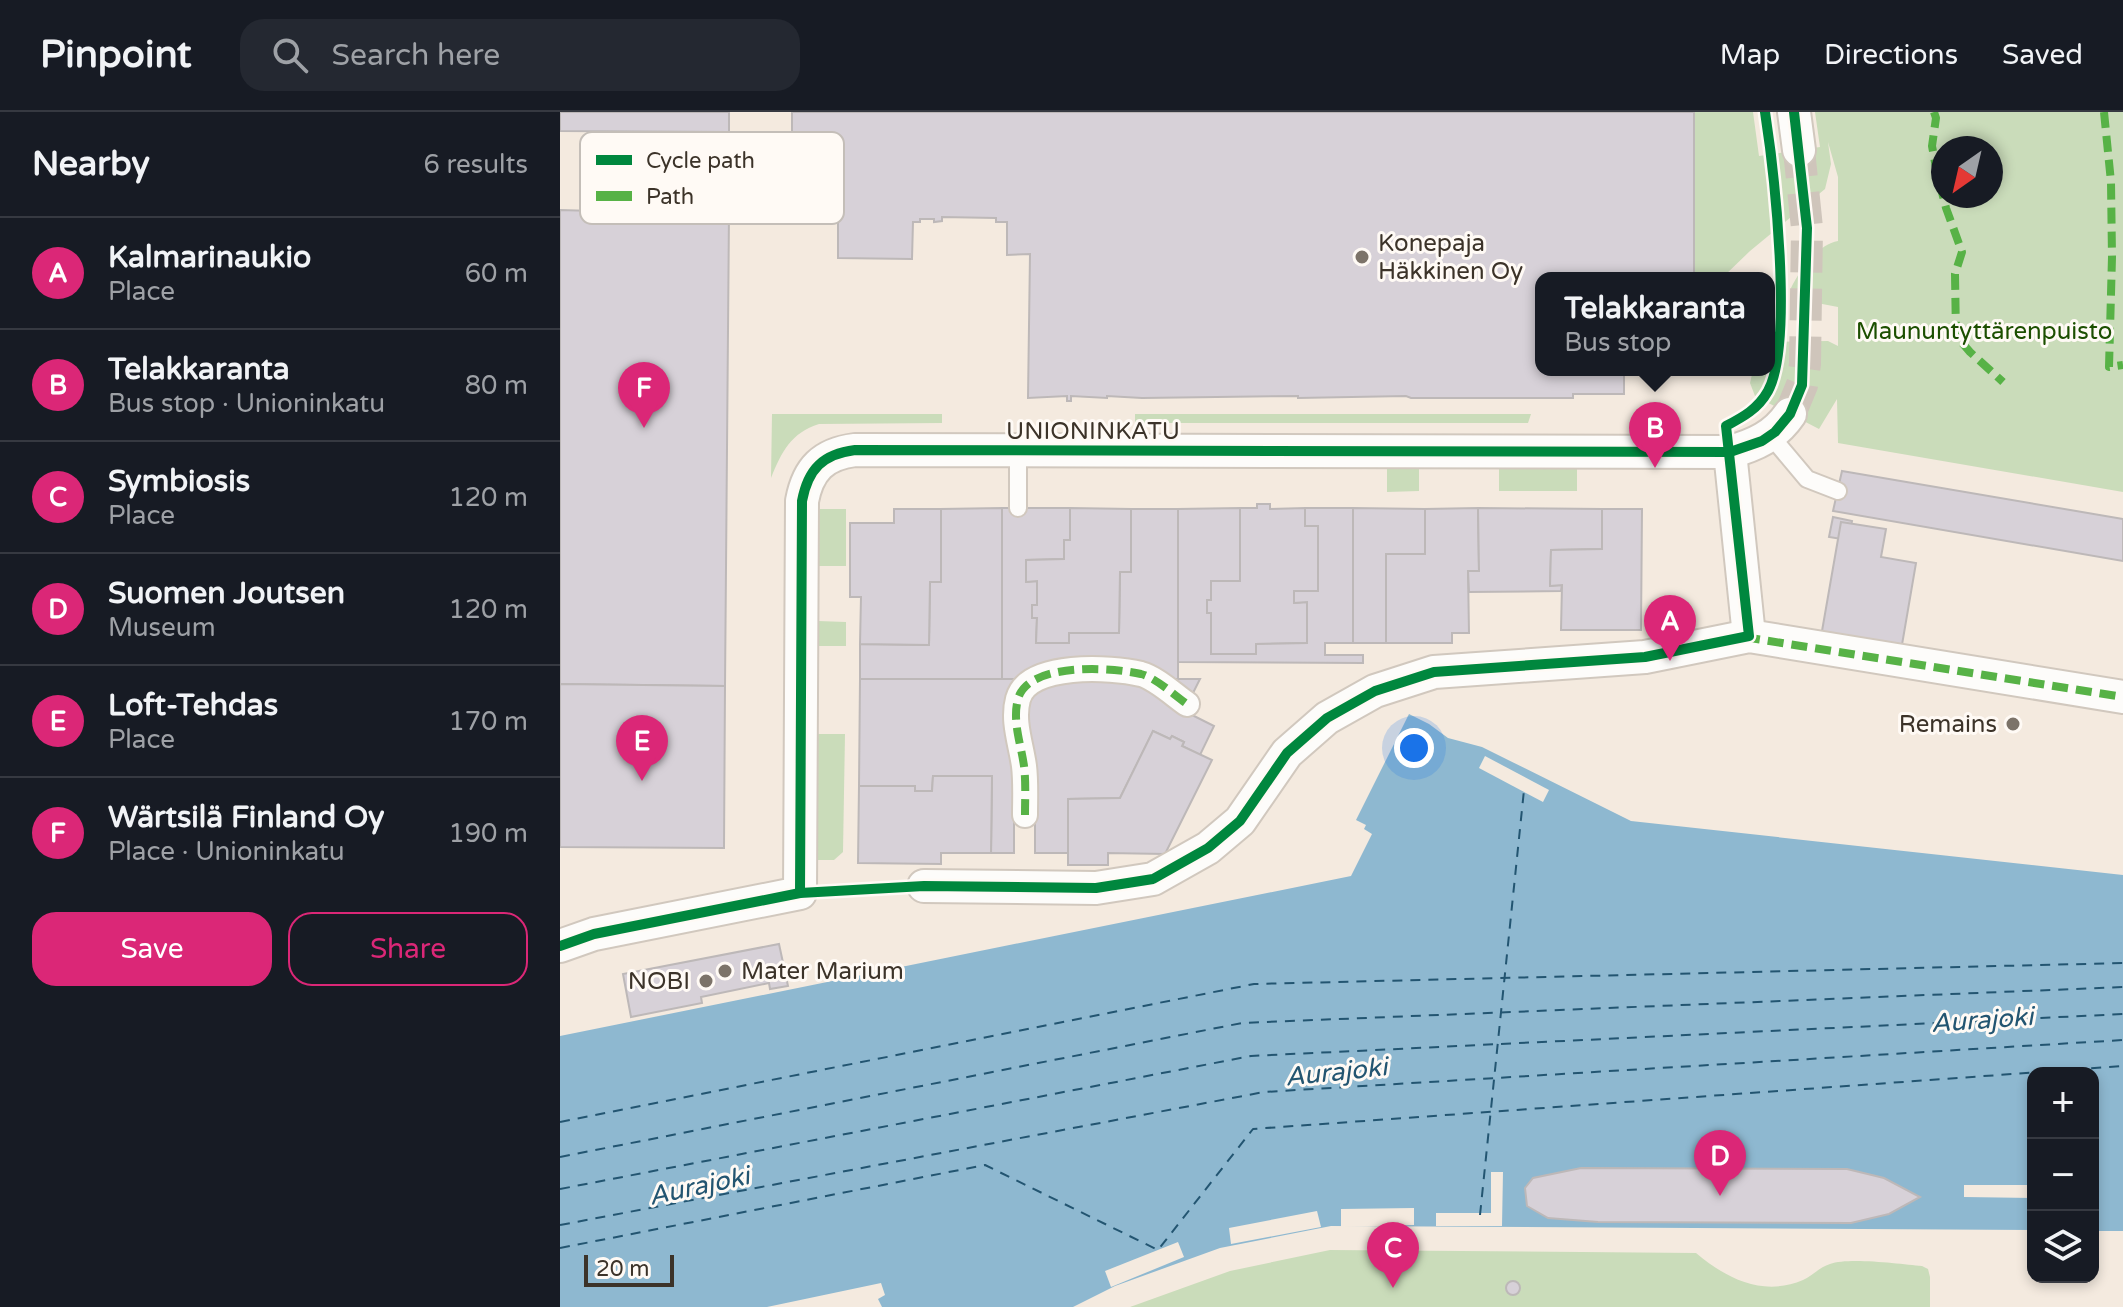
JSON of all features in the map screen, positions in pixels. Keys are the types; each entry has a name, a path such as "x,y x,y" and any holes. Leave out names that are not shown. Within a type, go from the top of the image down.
{"street":[{"path":"1794,112 1799,150"},
{"name":"UNIONINKATU","path":"560,946 594,934 800,893 802,501 811,474 832,455 855,450 1730,452 1748,447 1780,424"},
{"path":"1730,452 1749,636"},
{"path":"924,886 1096,888 1153,879 1208,848 1240,821 1287,753 1327,718 1375,691 1434,672 1645,657 1749,636 2123,697"},
{"path":"1025,815 1024,768 1016,723 1018,700 1025,685 1040,676 1061,671 1103,670 1144,674 1187,704"}],"lane":[{"path":"1780,424 1799,473 1816,484 1838,491"},
{"path":"1018,451 1018,508"}],"green space":[{"name":"Maununtyttärenpuisto","path":"1694,112 1753,112 1759,156 1820,147 1815,112 2123,112 2123,492 1838,443 1837,399 1819,429 1755,396 1750,383 1752,376 1775,376 1775,342 1828,341 1838,346 1838,307 1796,299 1791,288 1816,253 1838,241 1838,177 1828,142 1831,164 1825,189 1728,272 1694,272"},
{"path":"772,414 942,414 942,423 819,424 794,438 779,459 771,478"},
{"path":"1135,414 1531,414 1528,423 1135,423"},
{"path":"1387,466 1419,466 1419,491 1387,492"},
{"path":"1499,466 1577,466 1577,491 1499,491"},
{"path":"818,509 846,509 846,566 818,566"},
{"path":"818,621 846,622 846,646 818,646"},
{"path":"817,734 845,734 843,852 834,860 817,860"},
{"path":"1330,1250 1696,1253 1720,1271 1746,1283 1774,1287 1803,1280 1826,1265 1839,1262 1922,1266 1928,1269 1930,1277 1930,1307 1130,1307 1230,1271"}],"water":[{"name":"Aurajoki","path":"1409,714 1448,738 1482,747 1631,821 2123,875 2123,1231 2099,1231 2099,1067 2027,1067 2027,1230 1331,1226 1220,1248 1115,1286 1073,1307 882,1307 878,1299 885,1295 881,1283 767,1307 560,1307 560,1036 1351,876 1372,834 1364,829 1366,825 1356,820"}],"pier":[{"path":"1485,756 1549,790 1543,802 1479,768"},
{"path":"1491,1172 1503,1172 1502,1226 1436,1226 1436,1213 1491,1213"},
{"path":"1964,1185 2027,1185 2027,1198 1964,1197"},
{"path":"1414,1208 1414,1225 1341,1227 1341,1209"},
{"path":"1317,1211 1321,1227 1231,1244 1229,1228"},
{"path":"1178,1242 1184,1257 1111,1287 1105,1271"}],"building":[{"path":"560,112 729,112 729,132 560,131"},
{"name":"Konepaja Häkkinen Oy","path":"792,112 1694,112 1694,272 1535,272 1535,376 1624,376 1624,394 1573,394 1573,398 1071,396 1071,401 1067,401 1067,396 1028,398 1030,254 1007,255 1007,222 996,222 996,218 942,217 942,221 934,222 934,219 920,219 920,222 913,222 912,259 838,258 838,224 844,224 844,132 792,132"},
{"path":"560,210 580,211 580,224 729,224 725,686 560,684"},
{"path":"1842,471 2123,519 2123,561 1833,511"},
{"path":"1257,504 1270,504 1270,509 1305,508 1305,526 1318,526 1318,591 1294,591 1294,603 1307,602 1307,643 1256,644 1256,654 1211,654 1211,613 1207,613 1207,600 1211,600 1211,581 1240,581 1240,508 1257,508"},
{"path":"1002,508 1002,679 860,679 860,644 929,645 930,582 941,582 941,509"},
{"path":"1002,508 1070,508 1070,540 1064,540 1064,559 1026,560 1026,582 1037,581 1037,605 1032,605 1032,618 1037,618 1036,643 1069,643 1069,633 1119,633 1120,572 1131,572 1131,509 1178,509 1178,679 1002,679"},
{"path":"1070,508 1131,509 1131,572 1120,572 1119,633 1069,633 1069,643 1036,643 1037,618 1032,618 1032,605 1037,605 1037,581 1026,582 1026,560 1064,559 1064,540 1070,540"},
{"path":"1240,508 1240,581 1211,581 1211,600 1207,600 1207,613 1211,613 1211,654 1256,654 1256,644 1307,643 1307,602 1294,603 1294,591 1318,591 1318,526 1305,526 1305,508 1353,508 1353,643 1325,643 1325,655 1363,655 1363,663 1178,662 1178,509"},
{"path":"1353,508 1425,509 1425,554 1386,554 1386,643 1353,643"},
{"path":"1478,508 1479,571 1468,571 1469,633 1452,633 1452,643 1386,643 1386,554 1425,554 1425,509"},
{"path":"1478,508 1602,509 1602,549 1551,550 1550,586 1562,585 1561,591 1469,592 1468,571 1479,571"},
{"path":"894,509 941,509 941,582 930,582 929,645 860,644 861,597 850,597 850,523 894,523"},
{"path":"1602,509 1642,509 1641,630 1561,630 1562,585 1550,586 1551,550 1602,549"},
{"path":"1833,517 1852,521 1848,540 1829,537"},
{"path":"1841,522 1886,529 1881,557 1916,563 1898,668 1818,654"},
{"path":"860,679 1028,679 1014,816 1014,853 991,853 992,776 933,776 932,791 915,791 915,786 859,786"},
{"path":"1028,679 1200,679 1184,711 1214,726 1200,755 1182,746 1184,742 1153,731 1120,798 1068,799 1068,853 1035,853 1035,816 1025,815"},
{"path":"560,684 725,686 724,848 560,847"},
{"path":"1153,731 1170,739 1172,736 1184,742 1182,746 1212,760 1165,854 1108,853 1108,865 1068,865 1068,799 1120,798"},
{"path":"933,776 992,776 991,853 941,853 941,864 858,863 859,786 915,786 915,791 932,791"},
{"name":"NOBI","path":"779,944 788,986 770,989 769,983 701,997 702,1003 631,1017 623,974"},
{"path":"1581,1168 1847,1169 1884,1178 1920,1197 1889,1214 1851,1223 1598,1222 1548,1218 1527,1206 1525,1188 1533,1178"},
{"path":"1513,1281 1520,1288 1513,1295 1506,1288"}],"ferry route":[{"path":"1480,1215 1524,790"},
{"path":"560,1122 1254,984 2123,963"},
{"path":"560,1157 1242,1023 2123,987"},
{"path":"560,1189 1251,1056 2123,1014"},
{"path":"560,1225 1264,1092 2123,1040"},
{"path":"560,1248 985,1165 1158,1250 1253,1129 2123,1066"}],"tunnel":[{"path":"1790,414 1802,385 1805,364 1807,228 1799,150"}],"marked path":[{"path":"1934,112 1932,146 1937,173 1962,252 1955,274 1956,336 2003,382"},
{"path":"2104,112 2111,182 2109,367 2123,365"},
{"path":"1744,637 2123,697"},
{"path":"1025,815 1025,772 1016,707 1025,687 1037,678 1092,669 1141,674 1187,704"}],"cycle path":[{"path":"1765,112 1780,255 1780,335 1775,371"},
{"path":"800,893 802,501 808,480 826,459 855,450 1730,452 1762,441 1775,432 1790,414 1802,385 1807,228 1794,112"},
{"path":"560,946 594,934 800,893 924,886 1096,888 1153,879 1208,848 1240,821 1287,753 1327,718 1375,691 1434,672 1645,657 1749,636 1726,426 1755,408 1768,391 1773,376"}],"place":[{"name":"Konepaja Häkkinen Oy","path":"1362,257"},
{"name":"Wärtsilä Finland Oy","path":"644,428"},
{"name":"Telakkaranta","path":"1655,468"},
{"name":"Kalmarinaukio","path":"1670,661"},
{"name":"Remains","path":"2013,724"},
{"name":"Loft-Tehdas","path":"642,781"},
{"name":"Mater Marium","path":"725,971"},
{"name":"NOBI","path":"706,981"},
{"name":"Suomen Joutsen","path":"1720,1196"},
{"name":"Symbiosis","path":"1393,1288"}]}
